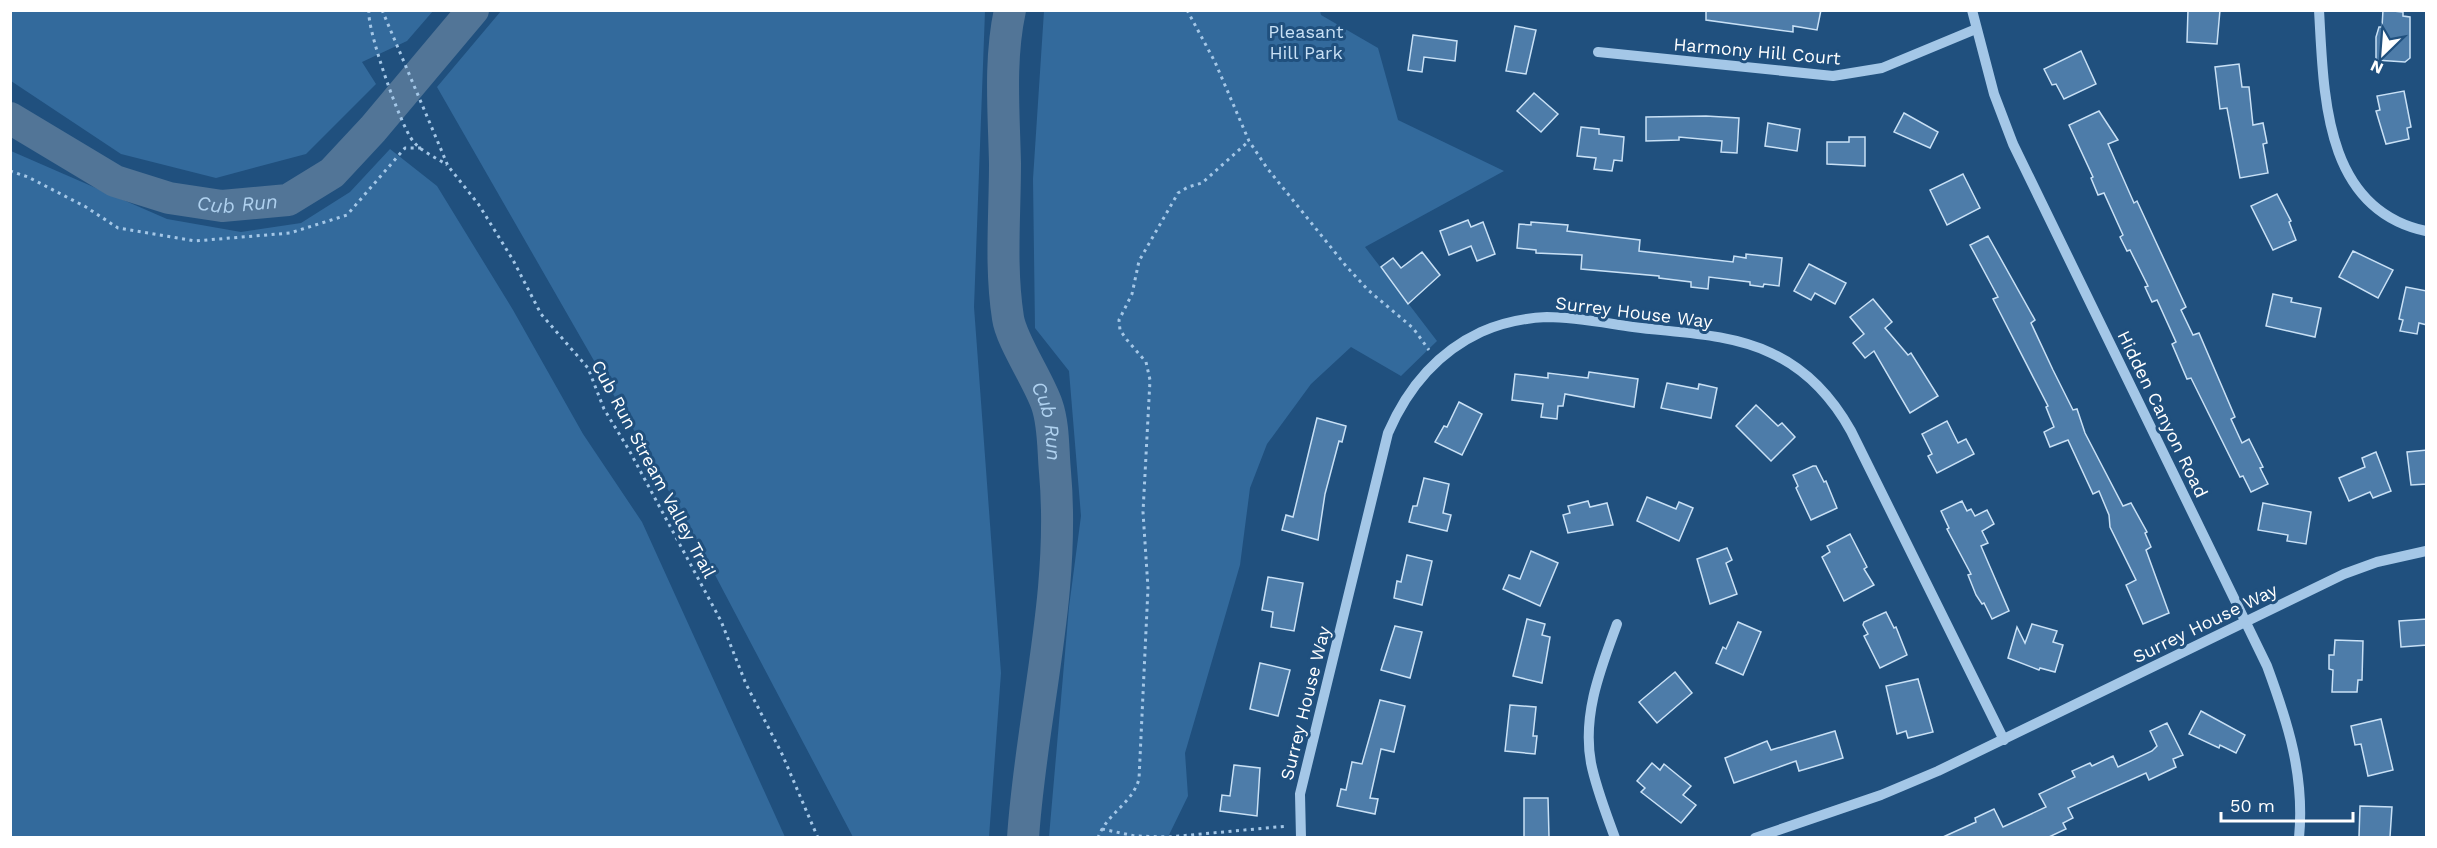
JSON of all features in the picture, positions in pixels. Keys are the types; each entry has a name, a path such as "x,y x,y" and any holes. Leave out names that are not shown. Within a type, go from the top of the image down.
{"street":[{"name":"Hidden Canyon Road","path":"1972,10 1994,94 2013,144 2267,666 2290,728 2299,781 2299,837"},
{"path":"2319,10 2322,61 2333,136 2342,166 2350,179 2374,205 2406,225 2427,231"},
{"name":"Harmony Hill Court","path":"1599,52 1833,76 1893,65 1976,29"},
{"name":"Surrey House Way","path":"1301,837 1300,794 1388,433 1409,391 1438,360 1482,332 1506,323 1546,317 1731,340 1772,353 1791,364 1822,389 1840,411 2004,740"},
{"name":"Surrey House Way","path":"1755,837 1881,795 2004,740 2344,574 2377,562 2427,551"},
{"path":"1615,837 1595,782 1589,742 1590,713 1597,681 1617,624"}],"path":[{"path":"369,10 368,23 378,57 413,141 448,166"},
{"name":"Cub Run Stream Valley Trail","path":"382,10 448,166 479,205 513,260 541,314 588,368 604,409 629,450 721,621 746,684 782,754 818,837"},
{"path":"1187,10 1215,62 1249,141 1346,266 1368,290 1413,328 1438,360"},
{"path":"1098,837 1102,829 1135,792 1139,779 1145,689 1148,588 1143,512 1150,380 1146,362 1126,340 1120,330 1119,320 1132,294 1145,248 1178,194 1188,187 1202,183 1249,141"},
{"path":"10,171 28,177 86,207 118,228 195,241 290,233 347,215 405,148 422,148"},
{"path":"1102,829 1135,836 1169,837 1299,825"}],"green space":[{"path":"10,11 433,11 407,41 362,62 376,84 306,154 216,178 121,154 11,81"},
{"path":"501,11 985,11 974,307 1001,673 989,837 853,837 694,535 437,87"},
{"name":"Pleasant Hill Park","path":"1044,11 1320,11 1321,15 1378,48 1398,120 1504,171 1365,247 1437,341 1401,376 1351,347 1311,384 1267,444 1250,488 1240,565 1185,753 1188,796 1168,837 1049,837 1069,607 1081,516 1069,371 1035,328 1033,179"},
{"path":"390,149 437,186 513,310 583,434 642,522 785,837 11,837 11,151 167,219 241,232 301,223 350,192"}],"building":[{"path":"1706,10 1821,10 1817,30 1793,26 1793,32 1706,20"},
{"path":"2188,10 2220,10 2217,44 2187,42"},
{"path":"2383,10 2403,12 2403,16 2410,17 2410,58 2405,62 2376,60 2376,37 2379,27 2382,27"},
{"path":"1515,26 1536,30 1526,74 1506,71"},
{"path":"1413,35 1457,41 1455,61 1424,57 1422,72 1408,70"},
{"path":"2081,51 2096,84 2064,99 2056,84 2052,85 2044,69"},
{"path":"2239,64 2242,87 2249,87 2253,125 2263,123 2267,143 2263,144 2268,173 2240,178 2227,108 2220,109 2215,67"},
{"path":"2404,91 2411,127 2407,128 2409,139 2386,144 2376,111 2380,110 2377,96"},
{"path":"1534,93 1558,114 1541,132 1517,111"},
{"path":"2099,111 2118,140 2108,144 2134,203 2137,201 2186,307 2181,310 2193,335 2199,333 2235,417 2231,419 2242,443 2249,439 2263,467 2260,468 2268,484 2251,492 2243,476 2240,477 2191,378 2187,379 2172,344 2176,342 2157,300 2152,302 2145,287 2148,286 2130,250 2127,251 2120,237 2123,235 2104,193 2098,195 2091,178 2093,177 2069,125"},
{"path":"1904,113 1938,132 1930,148 1894,132"},
{"path":"1646,117 1739,118 1737,153 1721,152 1722,141 1679,137 1679,140 1646,141"},
{"path":"1768,123 1800,129 1797,151 1765,146"},
{"path":"1581,127 1599,129 1599,134 1624,137 1622,161 1614,160 1612,171 1594,169 1596,158 1577,156"},
{"path":"1849,137 1865,137 1865,166 1827,164 1827,142 1849,142"},
{"path":"1963,174 1980,208 1947,225 1930,190"},
{"path":"2277,194 2291,221 2289,222 2296,240 2273,250 2251,206"},
{"path":"1468,220 1471,227 1483,222 1495,254 1477,261 1471,246 1449,255 1440,231"},
{"path":"1531,222 1568,225 1567,231 1640,240 1639,251 1733,262 1734,256 1746,258 1746,254 1782,258 1779,286 1764,284 1763,287 1750,285 1750,282 1709,277 1708,289 1691,287 1691,282 1659,278 1659,276 1581,269 1582,255 1536,253 1536,250 1517,248 1519,224 1531,225"},
{"path":"1988,236 2035,320 2031,323 2053,370 2073,410 2077,409 2085,433 2123,506 2131,503 2147,532 2145,533 2151,547 2146,550 2169,613 2143,624 2126,585 2136,580 2110,527 2109,515 2099,491 2093,494 2068,440 2050,447 2044,432 2054,427 2046,407 2048,406 1993,299 1998,297 1970,245"},
{"path":"2353,251 2393,270 2378,298 2339,277"},
{"path":"1422,252 1440,275 1408,304 1381,267 1393,258 1401,268"},
{"path":"1809,264 1846,283 1835,304 1815,293 1811,300 1794,291"},
{"path":"2406,287 2427,291 2427,325 2419,323 2417,334 2400,331 2403,320 2399,319"},
{"path":"2273,294 2292,298 2291,302 2321,308 2315,337 2266,326"},
{"path":"1873,299 1892,322 1885,328 1908,355 1911,353 1938,396 1910,413 1874,351 1865,358 1853,343 1864,334 1850,317"},
{"path":"1589,372 1638,379 1634,407 1565,394 1563,406 1558,406 1557,419 1541,417 1543,404 1512,400 1515,374 1548,378 1548,373 1588,378"},
{"path":"1667,383 1698,389 1699,384 1717,388 1711,418 1661,408"},
{"path":"1459,402 1482,414 1462,455 1435,442 1444,426 1447,427"},
{"path":"1756,405 1778,426 1782,423 1795,437 1771,461 1736,426"},
{"path":"1317,418 1346,426 1342,442 1339,441 1325,494 1318,540 1282,530 1286,515 1293,517"},
{"path":"1947,421 1958,443 1966,439 1974,454 1937,473 1928,456 1932,454 1922,434"},
{"path":"2427,450 2427,484 2411,485 2407,452"},
{"path":"2376,452 2391,491 2373,498 2370,492 2349,501 2339,478 2365,467 2362,458"},
{"path":"1816,466 1824,482 1826,481 1837,508 1811,520 1796,488 1798,486 1793,475"},
{"path":"1424,478 1449,484 1443,513 1451,515 1447,531 1409,522 1413,506 1417,506"},
{"path":"1647,497 1676,509 1679,502 1693,508 1679,541 1637,521"},
{"path":"1588,501 1590,507 1607,503 1613,525 1568,533 1563,515 1570,513 1568,506"},
{"path":"1962,501 1967,511 1971,509 1975,516 1987,510 1994,524 1982,531 1988,543 1981,546 2009,611 1992,619 1984,603 1982,604 1976,595 1968,575 1971,574 1947,529 1949,528 1941,511"},
{"path":"2263,503 2311,512 2306,544 2287,541 2288,535 2258,530"},
{"path":"1850,534 1867,567 1864,569 1874,585 1844,601 1822,557 1830,552 1827,546"},
{"path":"1727,548 1732,560 1726,563 1737,594 1710,604 1697,559"},
{"path":"1531,551 1558,563 1540,606 1503,589 1509,575 1520,579"},
{"path":"1407,555 1432,561 1422,605 1394,598 1397,581 1401,582"},
{"path":"1268,577 1303,583 1294,631 1271,627 1273,612 1262,610"},
{"path":"1886,612 1894,628 1896,627 1907,655 1880,668 1864,636 1868,634 1863,625 1864,622"},
{"path":"1527,619 1545,624 1542,635 1550,637 1542,683 1513,676"},
{"path":"2427,619 2427,645 2401,647 2399,621"},
{"path":"1738,622 1761,632 1743,675 1716,663 1723,647 1726,649"},
{"path":"2032,624 2057,631 2053,642 2063,645 2055,672 2040,668 2039,670 2008,658 2017,627 2025,643"},
{"path":"1395,626 1422,632 1410,678 1381,670"},
{"path":"2335,640 2363,641 2362,680 2358,680 2357,692 2332,692 2333,670 2329,669 2329,655 2334,655"},
{"path":"1260,663 1290,670 1278,716 1250,709"},
{"path":"1675,672 1692,693 1657,723 1639,702"},
{"path":"1918,679 1933,732 1908,738 1906,731 1897,734 1886,686"},
{"path":"1380,700 1405,706 1394,752 1381,749 1370,798 1378,799 1375,814 1337,806 1341,789 1346,790 1352,762 1362,764"},
{"path":"1510,705 1536,707 1533,736 1537,736 1535,754 1505,751"},
{"path":"2201,711 2245,735 2236,753 2189,734"},
{"path":"2381,719 2393,770 2368,776 2361,744 2355,745 2351,726"},
{"path":"2167,723 2183,755 2173,759 2176,767 2149,780 2146,773 2068,808 2073,818 2063,823 2066,829 2049,837 1943,837 1976,822 1975,818 1994,809 2003,827 2046,807 2039,794 2075,777 2072,771 2090,763 2092,766 2113,756 2118,767 2152,751 2157,746 2150,731"},
{"path":"1835,731 1843,758 1799,771 1796,761 1734,783 1725,758 1767,741 1771,750"},
{"path":"1652,763 1660,770 1664,764 1691,786 1683,795 1696,805 1681,823 1641,792 1645,788 1637,781"},
{"path":"1234,765 1260,768 1257,816 1220,811 1222,795 1230,796"},
{"path":"1524,798 1548,798 1549,837 1524,837"},
{"path":"2360,806 2392,807 2390,837 2359,837"}],"waterway":[{"name":"Cub Run","path":"10,118 115,181 169,198 222,206 288,200 332,173 373,129 473,10"},
{"name":"Cub Run","path":"1010,10 1004,48 1003,87 1006,299 1010,327 1043,395 1051,421 1057,518 1052,610 1027,792 1023,838"}]}
